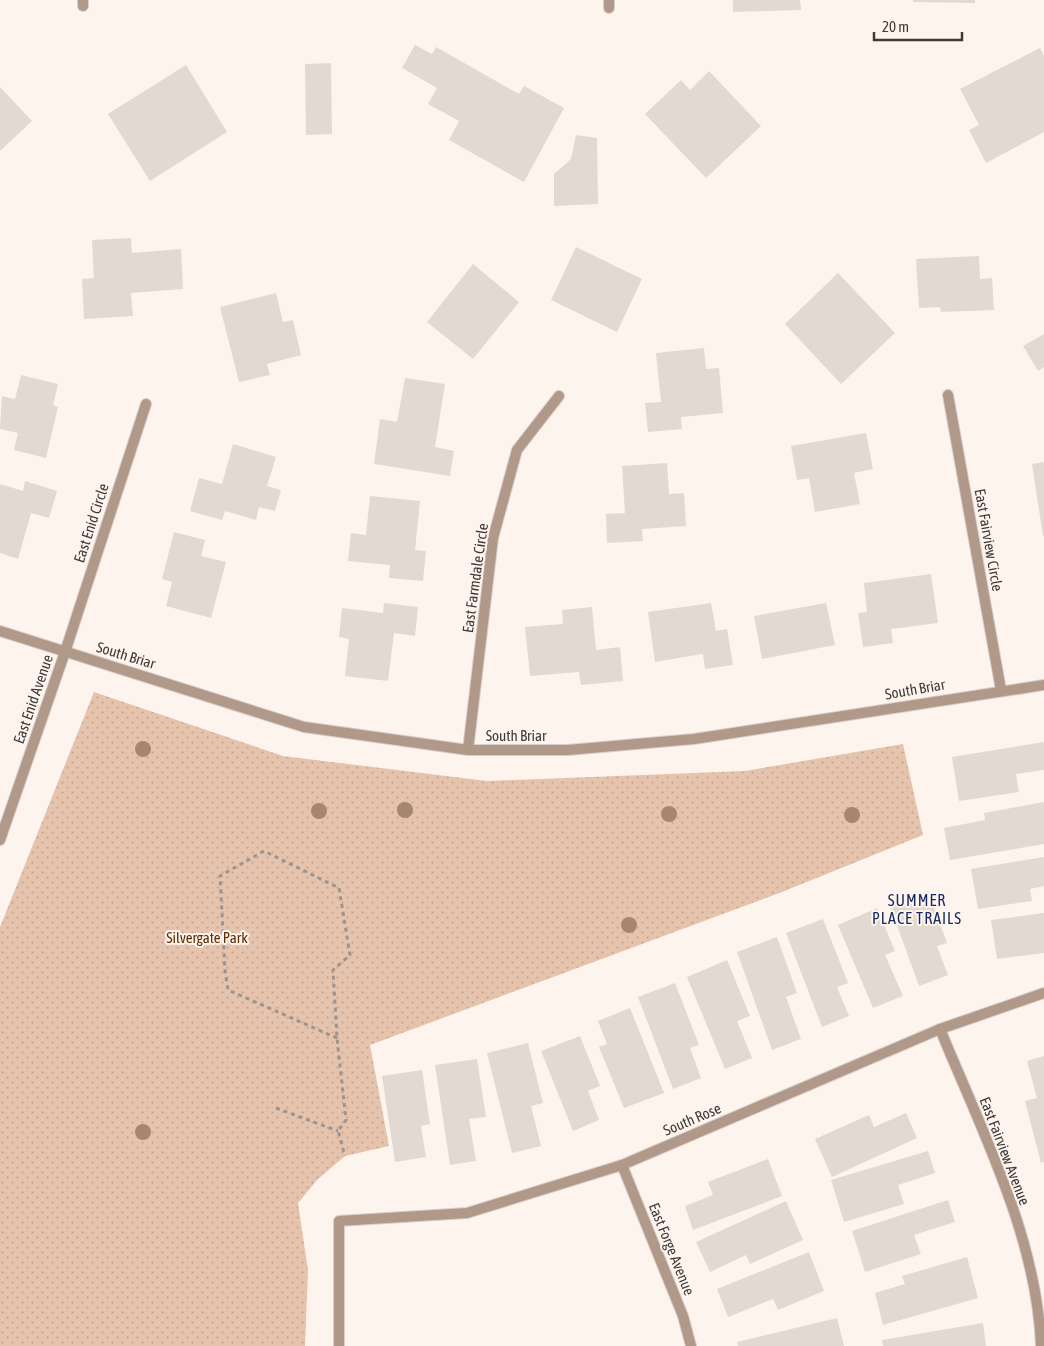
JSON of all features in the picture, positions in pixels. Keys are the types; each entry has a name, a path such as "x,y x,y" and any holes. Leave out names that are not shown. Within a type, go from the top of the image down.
{"street":[{"name":"East Farmdale Circle","path":"468,750 493,538 517,450 558,396"},
{"name":"East Fairview Circle","path":"948,396 1001,690"},
{"name":"East Enid Circle","path":"65,652 146,404"},
{"name":"South Briar","path":"0,631 304,728 468,750 568,750 694,739 1044,684"},
{"name":"East Enid Avenue","path":"0,840 65,652"},
{"name":"South Rose","path":"339,1346 339,1221 466,1213 622,1165 940,1029 1044,993"},
{"name":"East Fairview Avenue","path":"940,1029 1002,1182 1031,1266 1041,1346"},
{"name":"East Forge Avenue","path":"622,1165 683,1316 691,1346"}],"path":[{"path":"336,1038 228,990 225,970 220,876 264,851 339,888 350,954 333,970 336,1038 346,1120 338,1131"},
{"path":"276,1108 338,1131"},
{"path":"338,1131 345,1156"}],"green space":[{"name":"Silvergate Park","path":"94,692 283,756 487,781 745,771 903,744 923,835 782,892 370,1045 389,1146 345,1156 318,1179 298,1203 308,1270 305,1346 0,1346 0,927"}],"building":[{"path":"733,0 800,0 801,10 733,12"},
{"path":"913,0 975,0 975,3 913,2"},
{"path":"415,45 432,54 436,47 519,94 524,86 564,108 524,182 449,140 459,121 428,104 437,88 402,68"},
{"path":"1040,48 1044,56 1044,132 986,163 969,130 979,125 960,89"},
{"path":"331,63 332,134 306,135 305,64"},
{"path":"186,65 227,132 150,181 108,114"},
{"path":"709,71 761,126 706,178 645,114 681,80 690,90"},
{"path":"0,87 32,121 0,151"},
{"path":"576,135 597,138 598,204 554,206 554,174 571,159"},
{"path":"131,238 132,253 181,249 183,289 131,293 133,316 84,319 82,279 94,278 92,240"},
{"path":"576,247 642,279 617,332 551,300"},
{"path":"979,256 980,279 992,278 994,310 941,312 940,307 919,308 916,259"},
{"path":"473,264 519,302 473,359 427,322"},
{"path":"838,273 895,333 841,384 785,324"},
{"path":"276,293 283,322 293,320 301,355 267,364 270,375 239,382 220,307"},
{"path":"1044,334 1044,367 1038,371 1023,346"},
{"path":"704,348 706,369 719,368 723,413 681,417 682,429 648,432 645,403 661,402 656,353"},
{"path":"21,375 58,384 53,405 58,407 46,458 14,450 18,433 0,429 2,396 15,399"},
{"path":"405,378 445,384 435,447 454,451 450,476 374,464 380,419 397,422"},
{"path":"866,433 873,469 854,473 860,504 815,512 809,478 797,480 791,446"},
{"path":"233,444 276,457 267,486 281,490 275,511 259,507 256,520 225,511 222,520 190,511 199,478 222,484"},
{"path":"1044,462 1044,536 1043,536 1032,464"},
{"path":"667,463 669,494 684,493 686,526 642,529 643,541 607,543 606,514 625,513 622,466"},
{"path":"25,481 57,491 49,518 31,513 18,559 0,553 0,484 23,491"},
{"path":"370,496 420,501 415,550 426,551 423,581 389,578 390,565 348,561 351,533 366,535"},
{"path":"174,532 205,540 201,556 226,562 211,618 166,606 172,582 162,579"},
{"path":"931,574 938,623 891,629 893,643 863,647 858,613 867,612 864,583"},
{"path":"384,603 418,607 415,636 394,633 388,681 345,676 349,639 339,637 342,608 383,613"},
{"path":"711,603 716,631 727,629 733,665 705,669 703,654 655,662 648,612"},
{"path":"826,603 835,645 762,659 754,616"},
{"path":"592,607 596,650 620,647 623,681 581,685 579,672 530,676 525,627 563,624 562,610"},
{"path":"1044,742 1044,770 1016,774 1019,792 959,801 952,757"},
{"path":"1044,802 1044,844 950,860 944,828 985,820 984,813"},
{"path":"1044,857 1044,886 1030,889 1032,901 978,909 971,869"},
{"path":"928,891 947,943 937,946 948,975 919,986 890,906"},
{"path":"877,908 895,951 885,955 903,996 873,1008 838,925"},
{"path":"1044,913 1044,953 997,959 991,920"},
{"path":"823,919 848,983 837,987 849,1016 822,1027 786,933"},
{"path":"777,937 797,993 786,997 801,1039 772,1050 737,952"},
{"path":"727,960 750,1016 737,1021 752,1058 725,1069 687,977"},
{"path":"675,983 699,1045 690,1048 701,1078 673,1089 638,997"},
{"path":"630,1008 664,1093 624,1108 599,1047 607,1044 598,1021"},
{"path":"580,1036 600,1086 588,1091 599,1120 573,1131 541,1051"},
{"path":"528,1043 543,1103 531,1106 541,1146 512,1153 487,1053"},
{"path":"1044,1056 1044,1162 1041,1163 1025,1101 1037,1098 1027,1061"},
{"path":"477,1059 486,1117 469,1119 476,1161 450,1165 435,1065"},
{"path":"422,1070 430,1124 421,1126 426,1157 395,1162 382,1076"},
{"path":"906,1113 917,1138 832,1177 815,1139 869,1115 874,1127"},
{"path":"928,1151 935,1173 898,1185 904,1204 844,1222 831,1180"},
{"path":"768,1159 782,1196 693,1230 685,1206 713,1195 708,1182"},
{"path":"948,1200 955,1222 914,1235 921,1254 865,1272 852,1231"},
{"path":"786,1201 803,1240 750,1264 746,1255 710,1272 696,1242"},
{"path":"809,1252 824,1291 778,1310 773,1299 728,1317 717,1289"},
{"path":"967,1257 978,1298 883,1325 875,1293 905,1284 902,1276"},
{"path":"837,1318 844,1346 738,1346 737,1342"},
{"path":"983,1323 986,1346 883,1346 882,1340"}],"district":[{"name":"SUMMER PLACE TRAILS","path":"917,909"}]}
